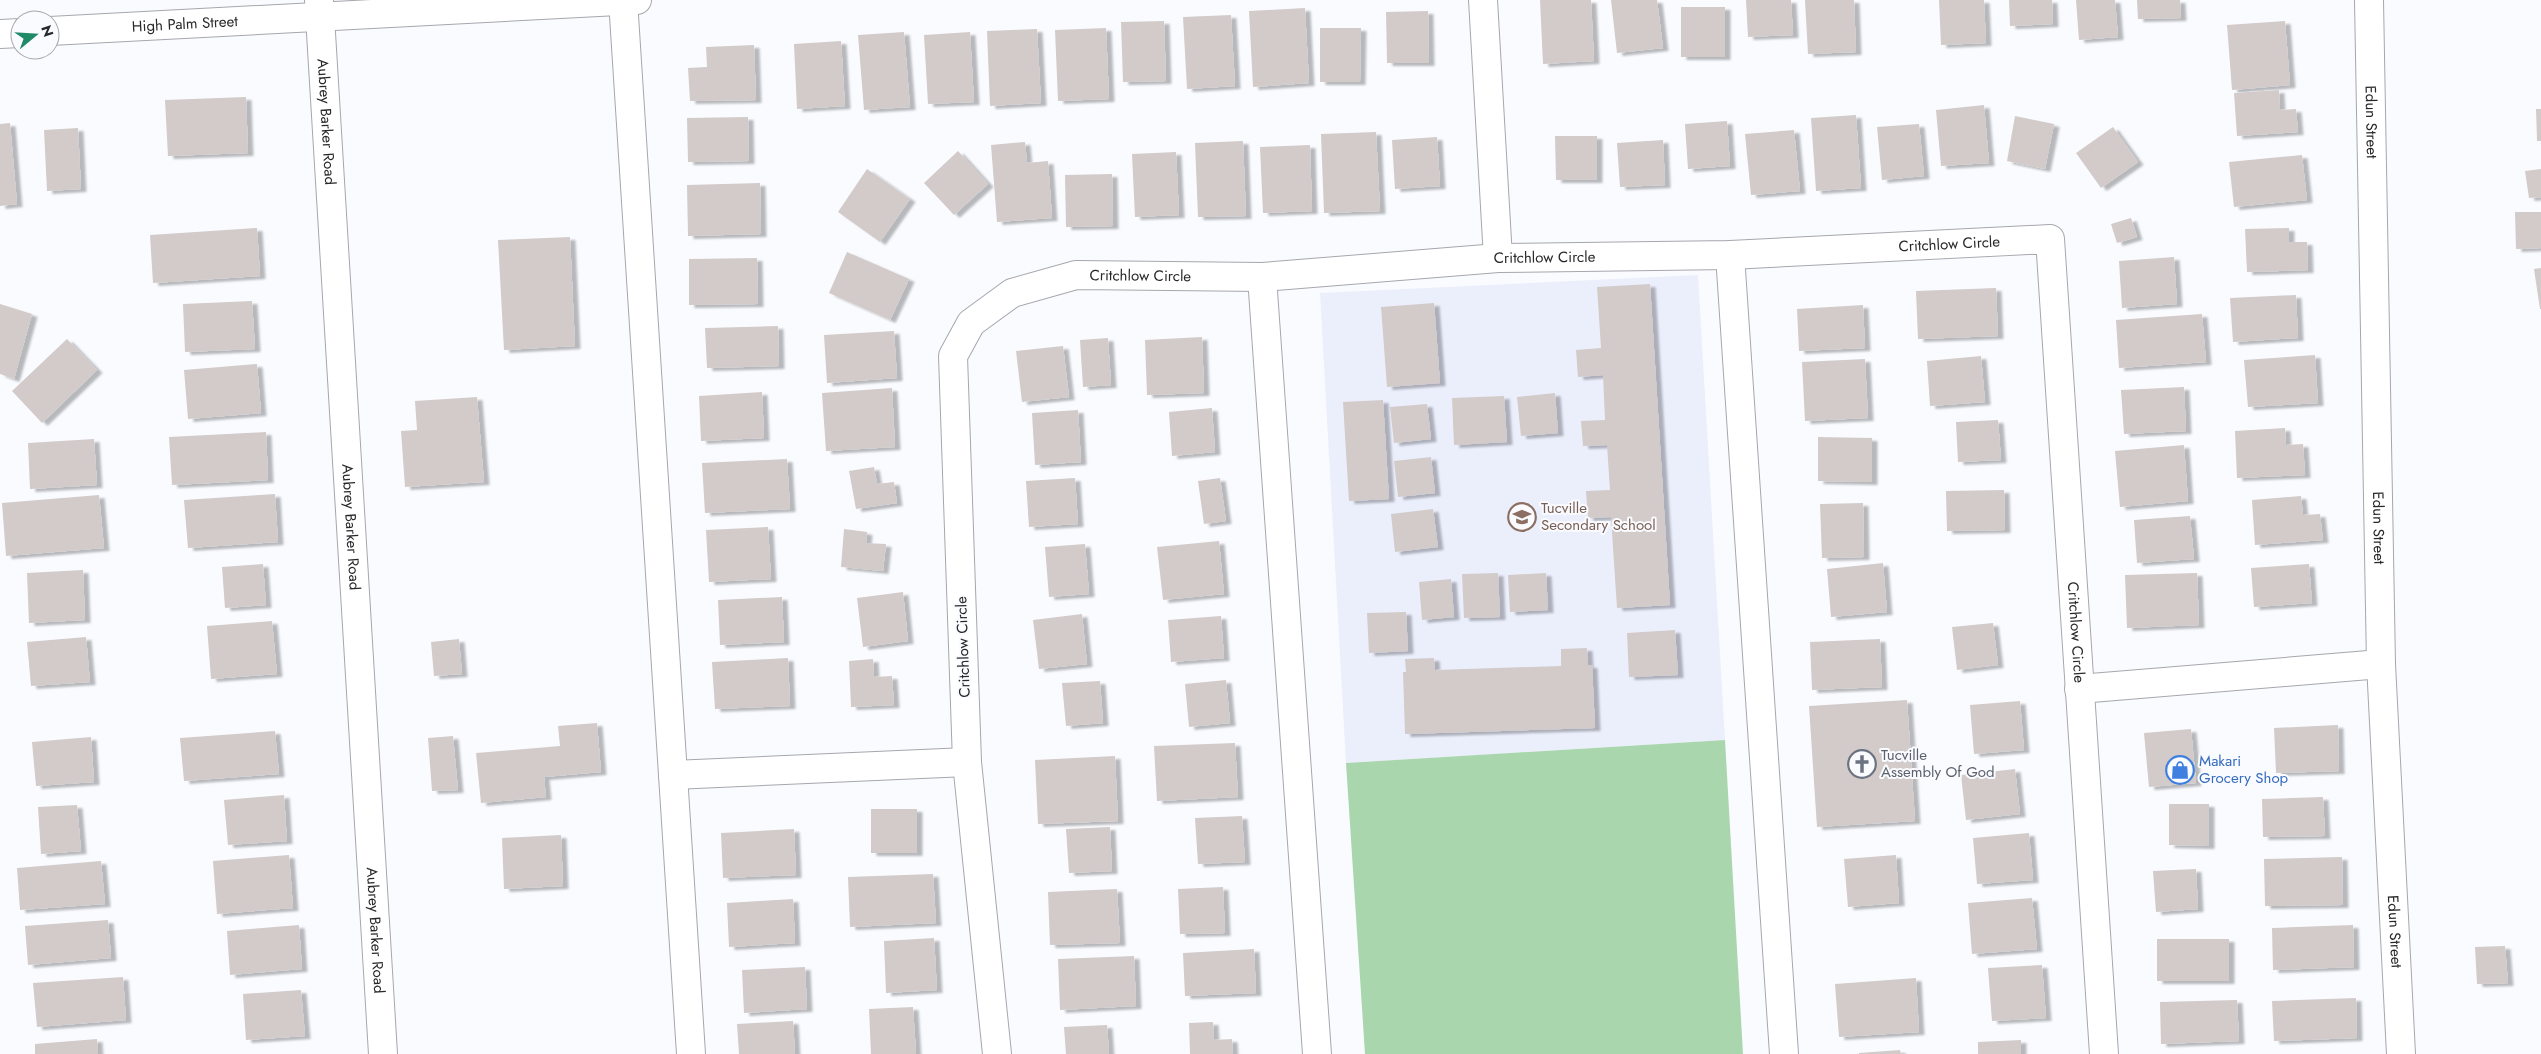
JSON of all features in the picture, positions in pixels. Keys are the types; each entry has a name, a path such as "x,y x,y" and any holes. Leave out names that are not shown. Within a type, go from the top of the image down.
{"street":[{"path":"628,0 691,1054"},
{"name":"High Palm Street","path":"60,30 320,8 628,0"},
{"path":"1483,0 1498,258"},
{"name":"Edun Street","path":"2369,0 2381,664 2401,1054"},
{"name":"Aubrey Barker Road","path":"320,8 383,1054"},
{"name":"Critchlow Circle","path":"997,1054 967,762 953,356 970,323 1012,293 1076,275 1262,277 1498,258 1730,255 2050,239 2104,1054"},
{"path":"1730,255 1784,1054"},
{"path":"1262,277 1318,1054"},
{"path":"2079,689 2381,664"},
{"path":"673,775 967,762"}],"shaded area":[{"name":"Tucville Secondary School","path":"1698,275 1725,740 1346,763 1320,293"}],"green space":[{"path":"1725,740 1743,1054 1365,1054 1346,763"}],"building":[{"path":"1540,0 1591,0 1594,61 1543,64"},
{"path":"1611,0 1657,0 1663,48 1617,53"},
{"path":"1746,0 1791,0 1793,35 1748,37"},
{"path":"1805,0 1854,0 1856,52 1808,54"},
{"path":"1939,0 1984,0 1986,43 1941,45"},
{"path":"2009,0 2052,0 2053,24 2010,26"},
{"path":"2076,0 2115,0 2118,37 2079,40"},
{"path":"2137,0 2180,0 2181,18 2138,19"},
{"path":"1681,7 1725,7 1725,57 1681,57"},
{"path":"1305,8 1309,83 1253,87 1249,11"},
{"path":"1428,11 1429,63 1387,63 1386,12"},
{"path":"1231,15 1235,86 1187,89 1183,17"},
{"path":"1164,21 1166,81 1123,82 1121,22"},
{"path":"2285,21 2290,85 2232,90 2227,25"},
{"path":"1106,28 1109,99 1058,101 1055,30"},
{"path":"1320,28 1361,28 1360,82 1320,82"},
{"path":"1037,29 1041,103 990,106 987,31"},
{"path":"904,32 910,107 864,110 858,35"},
{"path":"970,32 974,102 928,104 924,35"},
{"path":"841,41 845,106 797,109 794,44"},
{"path":"754,45 756,100 690,101 688,68 707,67 706,47"},
{"path":"2279,90 2280,110 2296,109 2298,132 2237,136 2234,93"},
{"path":"246,97 248,153 168,156 165,100"},
{"path":"1984,105 1989,163 1941,166 1936,110"},
{"path":"2536,109 2541,109 2541,141 2537,141"},
{"path":"1856,115 1861,188 1816,191 1811,118"},
{"path":"2015,116 2054,124 2045,169 2007,161"},
{"path":"748,117 749,161 688,162 687,118"},
{"path":"1727,121 1730,166 1688,169 1685,124"},
{"path":"10,123 17,204 0,206 0,124"},
{"path":"1919,124 1924,176 1882,180 1877,127"},
{"path":"2113,127 2138,162 2101,188 2076,153"},
{"path":"78,128 81,189 47,191 44,130"},
{"path":"1794,130 1800,191 1751,195 1745,134"},
{"path":"1376,132 1380,211 1324,213 1321,134"},
{"path":"1555,136 1597,136 1597,180 1556,180"},
{"path":"1437,137 1440,186 1395,189 1392,140"},
{"path":"1663,140 1665,185 1620,187 1617,143"},
{"path":"1243,141 1246,216 1198,217 1195,143"},
{"path":"1025,142 1027,163 1048,161 1052,218 997,222 991,145"},
{"path":"1310,145 1312,211 1263,213 1260,147"},
{"path":"958,151 988,184 954,215 924,183"},
{"path":"1176,152 1179,215 1135,217 1132,154"},
{"path":"2302,155 2307,200 2234,207 2229,162"},
{"path":"867,169 910,199 880,242 838,212"},
{"path":"2541,169 2541,197 2529,198 2525,171"},
{"path":"1112,174 1113,226 1066,227 1065,175"},
{"path":"760,183 761,234 688,236 687,185"},
{"path":"2515,212 2541,212 2541,248 2516,249"},
{"path":"2131,218 2137,237 2117,243 2111,224"},
{"path":"257,228 260,276 153,283 150,235"},
{"path":"2289,228 2289,242 2307,242 2308,270 2247,272 2245,229"},
{"path":"570,237 575,346 504,350 498,240"},
{"path":"847,252 909,279 890,320 829,293"},
{"path":"2174,257 2177,304 2122,308 2119,261"},
{"path":"757,258 758,304 689,305 689,259"},
{"path":"2541,268 2541,309 2540,309 2534,269"},
{"path":"1650,284 1670,605 1617,608 1611,517 1588,518 1586,491 1610,490 1607,445 1583,446 1581,421 1605,420 1603,375 1578,377 1576,350 1601,348 1597,287"},
{"path":"1996,288 1998,336 1918,339 1916,291"},
{"path":"2296,295 2298,338 2233,342 2230,298"},
{"path":"252,301 255,349 185,352 183,304"},
{"path":"1434,303 1440,383 1387,387 1381,307"},
{"path":"0,304 32,314 14,379 0,374"},
{"path":"1863,305 1865,348 1799,351 1797,309"},
{"path":"2202,314 2206,362 2119,368 2116,320"},
{"path":"778,326 779,366 707,368 705,328"},
{"path":"894,331 897,378 827,383 824,335"},
{"path":"1202,337 1204,393 1147,395 1145,340"},
{"path":"1108,338 1111,385 1083,387 1080,340"},
{"path":"67,339 97,370 42,423 12,391"},
{"path":"1063,346 1069,397 1022,402 1016,351"},
{"path":"2315,355 2318,403 2248,407 2244,360"},
{"path":"1981,356 1985,402 1930,406 1927,361"},
{"path":"1865,359 1868,418 1805,421 1802,362"},
{"path":"257,364 261,413 188,419 184,370"},
{"path":"2184,387 2186,431 2124,434 2121,390"},
{"path":"892,388 895,447 826,451 822,393"},
{"path":"762,392 764,438 701,441 699,396"},
{"path":"1555,393 1558,433 1521,436 1517,397"},
{"path":"1504,396 1507,442 1454,445 1452,398"},
{"path":"477,397 484,482 405,487 401,431 417,430 415,401"},
{"path":"1383,400 1389,499 1349,501 1343,402"},
{"path":"1427,404 1431,439 1394,443 1390,407"},
{"path":"1212,408 1215,452 1172,456 1169,412"},
{"path":"1078,410 1081,462 1035,465 1032,413"},
{"path":"1998,420 2001,460 1958,462 1956,422"},
{"path":"2285,428 2286,445 2303,444 2305,475 2237,478 2235,431"},
{"path":"266,432 268,480 172,485 169,437"},
{"path":"1818,437 1872,438 1872,482 1818,481"},
{"path":"94,439 97,485 30,489 28,443"},
{"path":"2184,445 2188,501 2120,507 2115,451"},
{"path":"1431,457 1435,493 1398,497 1394,461"},
{"path":"787,459 790,509 705,513 702,463"},
{"path":"874,467 877,484 894,482 897,503 856,509 849,471"},
{"path":"1075,478 1078,524 1029,527 1026,481"},
{"path":"1220,478 1226,521 1204,524 1198,481"},
{"path":"2004,490 2005,530 1947,531 1946,491"},
{"path":"275,494 278,542 188,548 184,500"},
{"path":"99,495 104,548 6,556 2,503"},
{"path":"2301,496 2303,515 2320,514 2323,540 2255,545 2252,500"},
{"path":"1863,503 1864,557 1822,558 1820,504"},
{"path":"1433,509 1438,547 1395,552 1391,514"},
{"path":"2190,516 2194,559 2137,563 2134,520"},
{"path":"768,527 771,579 709,582 706,530"},
{"path":"844,529 867,532 866,543 886,544 883,571 841,567"},
{"path":"1219,541 1224,594 1163,600 1157,547"},
{"path":"1085,544 1089,594 1049,597 1045,547"},
{"path":"1883,563 1887,612 1831,617 1827,569"},
{"path":"263,564 266,605 225,608 222,567"},
{"path":"2309,564 2312,603 2254,607 2251,568"},
{"path":"83,570 85,620 29,623 27,573"},
{"path":"1498,573 1500,617 1464,618 1462,574"},
{"path":"1546,573 1548,610 1510,612 1508,575"},
{"path":"2197,573 2199,625 2127,628 2125,575"},
{"path":"1451,579 1454,617 1422,620 1419,582"},
{"path":"903,592 908,641 863,647 857,598"},
{"path":"782,597 784,642 720,645 718,600"},
{"path":"1406,612 1408,651 1369,653 1367,613"},
{"path":"1082,614 1087,664 1039,669 1033,620"},
{"path":"1221,616 1224,658 1171,662 1168,620"},
{"path":"272,621 277,674 211,679 207,626"},
{"path":"1993,623 1998,665 1957,670 1952,627"},
{"path":"1675,630 1678,675 1629,677 1627,633"},
{"path":"86,637 90,682 31,686 27,642"},
{"path":"459,639 462,674 434,676 431,642"},
{"path":"1880,639 1882,687 1812,690 1810,642"},
{"path":"1587,648 1588,665 1592,665 1595,728 1405,734 1403,672 1406,672 1405,659 1434,658 1435,670 1561,666 1561,649"},
{"path":"788,658 790,706 715,709 712,662"},
{"path":"873,659 874,677 892,676 894,705 851,707 849,661"},
{"path":"1226,680 1230,723 1189,727 1185,684"},
{"path":"1100,681 1103,723 1066,726 1062,683"},
{"name":"Tucville Assembly Of God","path":"1907,700 1915,821 1817,827 1809,706"},
{"path":"2020,701 2024,750 1974,754 1970,705"},
{"path":"597,723 601,772 544,777 546,797 481,803 476,753 560,746 558,726"},
{"path":"2338,725 2339,771 2276,773 2274,728"},
{"path":"2191,729 2196,783 2149,787 2144,733"},
{"path":"275,731 279,774 184,781 180,738"},
{"path":"453,736 458,790 432,791 428,738"},
{"path":"91,737 94,782 36,786 32,742"},
{"path":"1235,743 1238,797 1157,801 1154,746"},
{"path":"1115,756 1118,821 1038,824 1035,760"},
{"path":"2015,769 2020,814 1966,820 1961,775"},
{"path":"284,795 287,841 228,845 224,800"},
{"path":"2323,797 2325,836 2263,837 2262,799"},
{"path":"2169,804 2209,804 2209,846 2169,845"},
{"path":"77,805 81,851 41,854 38,807"},
{"path":"871,809 917,809 917,853 871,853"},
{"path":"1242,816 1245,862 1198,864 1195,818"},
{"path":"1110,827 1112,871 1069,873 1066,829"},
{"path":"794,829 796,875 723,878 721,833"},
{"path":"2029,833 2033,880 1977,884 1973,838"},
{"path":"561,835 563,886 504,889 502,838"},
{"path":"289,855 293,908 217,914 213,861"},
{"path":"1896,855 1899,903 1848,907 1844,859"},
{"path":"2342,857 2343,905 2265,906 2264,859"},
{"path":"101,861 105,904 20,910 17,868"},
{"path":"2196,869 2198,909 2156,912 2153,871"},
{"path":"933,874 936,923 850,927 848,877"},
{"path":"1223,887 1225,933 1180,934 1178,889"},
{"path":"1117,889 1120,943 1050,945 1048,892"},
{"path":"2032,898 2037,949 1972,954 1968,903"},
{"path":"793,899 795,943 729,947 727,903"},
{"path":"108,920 111,958 28,965 25,926"},
{"path":"299,925 302,969 230,975 227,931"},
{"path":"2353,925 2354,967 2273,970 2272,928"},
{"path":"934,938 937,990 886,993 884,941"},
{"path":"2157,939 2229,939 2229,981 2157,981"},
{"path":"2505,946 2508,983 2477,984 2475,947"},
{"path":"1254,949 1256,993 1185,996 1183,953"},
{"path":"1134,956 1136,1006 1060,1010 1058,959"},
{"path":"2042,965 2046,1018 1992,1021 1988,968"},
{"path":"805,967 807,1009 744,1013 742,970"},
{"path":"123,977 126,1020 37,1027 33,983"},
{"path":"1916,978 1919,1032 1839,1037 1835,984"},
{"path":"301,990 305,1036 246,1040 243,994"},
{"path":"2356,998 2357,1038 2274,1041 2272,1001"},
{"path":"2237,1000 2239,1041 2161,1044 2160,1002"},
{"path":"913,1007 916,1054 871,1054 869,1009"},
{"path":"793,1021 795,1054 739,1054 737,1024"},
{"path":"1213,1022 1214,1040 1232,1039 1233,1054 1190,1054 1189,1023"},
{"path":"1107,1025 1109,1054 1066,1054 1064,1027"},
{"path":"97,1039 98,1054 35,1054 35,1044"},
{"path":"2021,1040 2021,1054 1978,1054 1978,1042"},
{"path":"1900,1050 1901,1054 1859,1054 1859,1053"}],"place":[{"name":"Tucville Secondary School","path":"1522,517"},
{"name":"Tucville Assembly Of God","path":"1862,764"},
{"name":"Makari Grocery Shop","path":"2180,770"}]}
